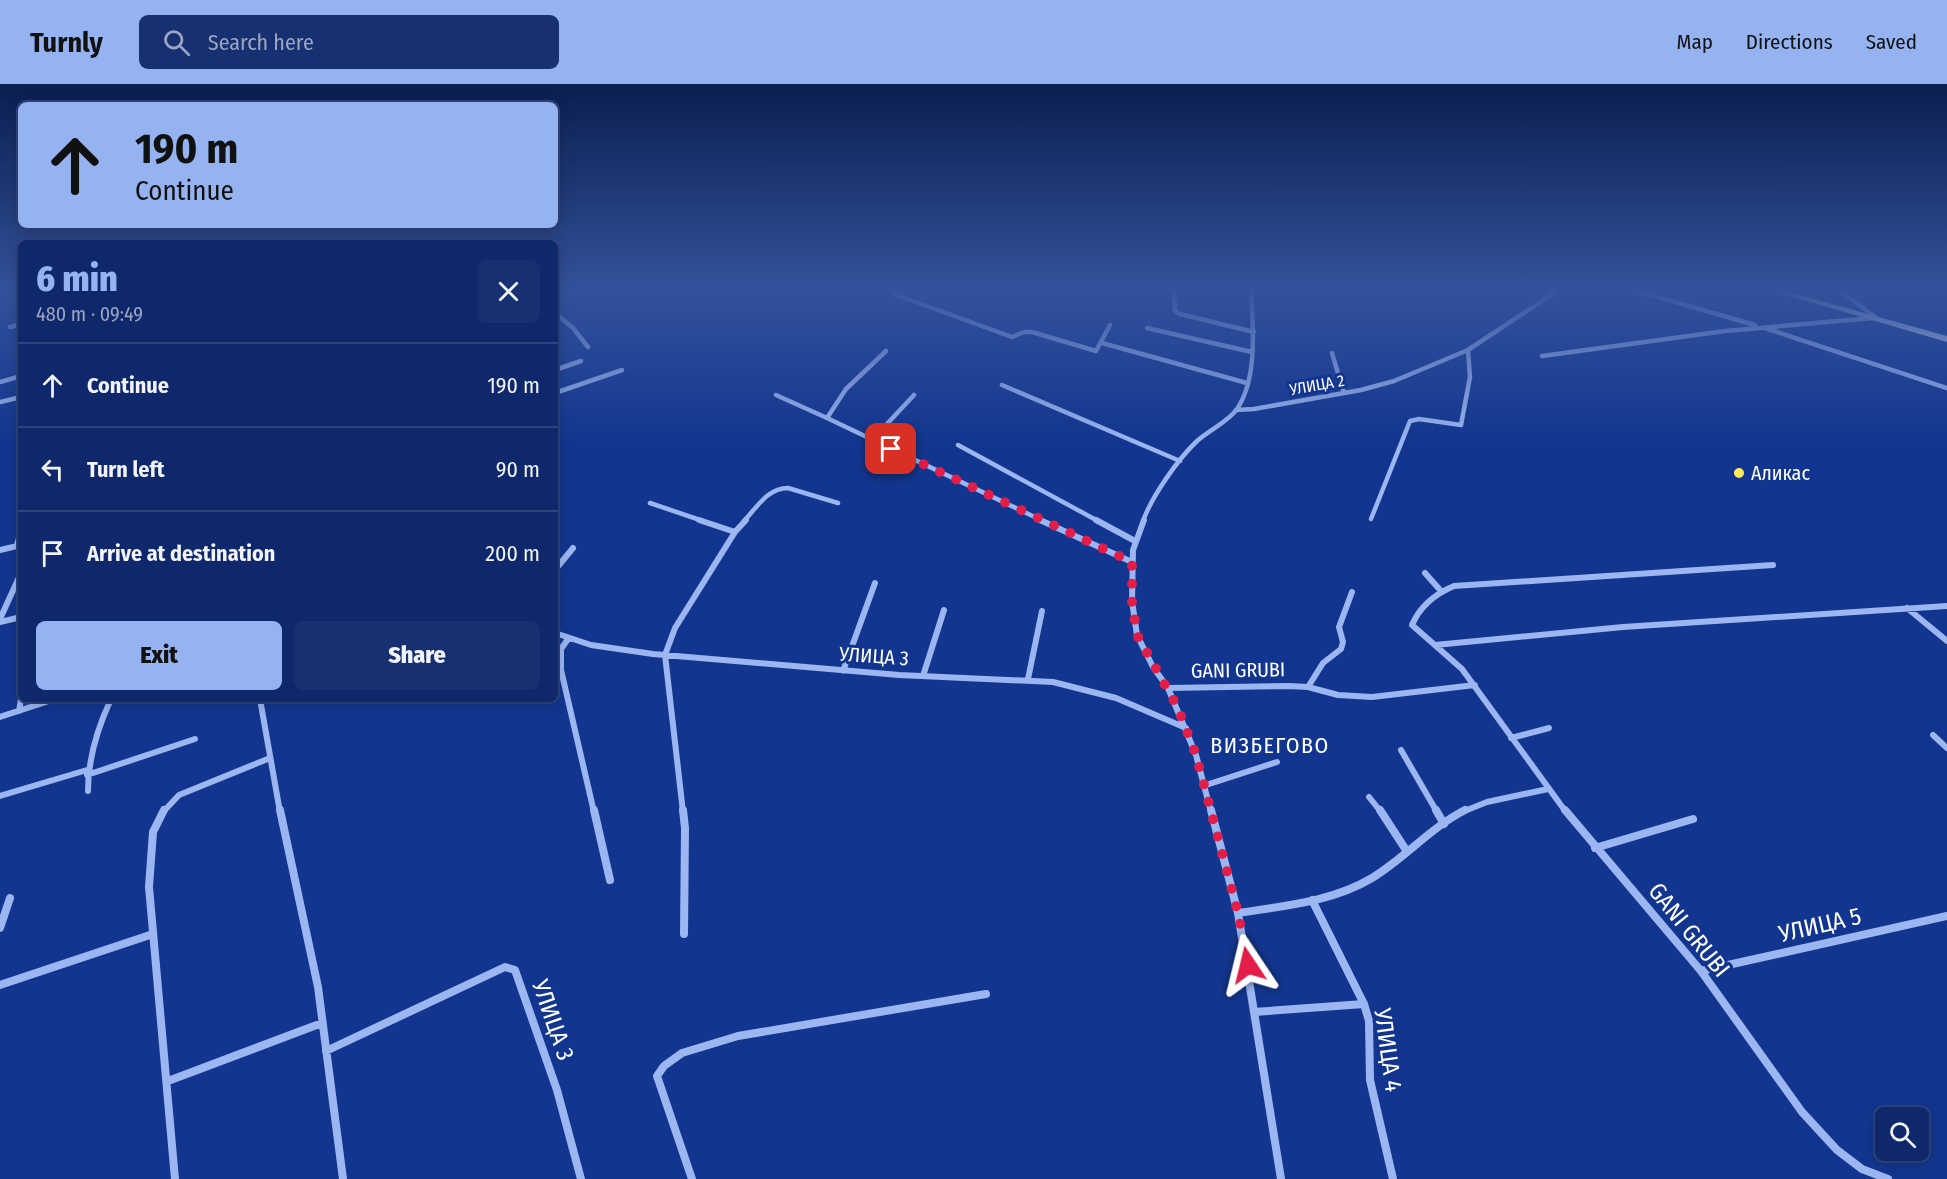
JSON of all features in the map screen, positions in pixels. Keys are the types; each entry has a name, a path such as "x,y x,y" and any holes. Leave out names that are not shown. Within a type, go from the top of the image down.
{"street":[{"path":"584,342 588,347"},
{"path":"1066,342 1096,351 1102,343 1247,383"},
{"path":"1209,342 1252,352"},
{"path":"1253,342 1247,383 1236,410 1206,433 1180,461 1146,511 1135,542 1132,562 1132,602 1137,635 1153,667 1168,688 1186,728 1238,913 1281,1179"},
{"name":"УЛИЦА 2","path":"1236,410 1254,409 1344,393 1394,381 1468,350 1480,342"},
{"path":"1542,356 1647,342"},
{"path":"1807,342 1947,388"},
{"path":"1371,519 1410,421 1419,419 1461,425 1470,376 1471,358 1468,350"},
{"path":"827,418 846,389 886,351"},
{"path":"1332,353 1344,393"},
{"path":"558,369 581,361"},
{"path":"558,392 622,370"},
{"path":"0,382 18,377"},
{"path":"1002,385 1180,461"},
{"path":"776,395 1132,562"},
{"path":"872,440 914,395"},
{"path":"0,402 18,397"},
{"path":"958,446 1135,542"},
{"path":"684,934 685,828 665,654 675,628 735,531 768,494 780,488 838,503"},
{"path":"650,503 735,531"},
{"path":"0,550 18,545"},
{"path":"558,566 573,549"},
{"path":"1425,573 1440,591 1465,585 1773,565"},
{"path":"0,620 18,580"},
{"path":"843,671 875,583"},
{"name":"GANI GRUBI","path":"1440,591 1421,609 1412,625 1462,669 1548,789 1595,848 1701,971 1746,1037 1809,1120 1837,1150 1862,1169 1888,1179"},
{"name":"GANI GRUBI","path":"1308,687 1323,663 1341,649 1343,642 1340,627 1352,592"},
{"path":"1435,645 1623,627 1947,606"},
{"path":"1906,608 1947,641"},
{"path":"923,676 944,610"},
{"path":"1028,679 1042,611"},
{"path":"0,620 18,617"},
{"name":"УЛИЦА 3","path":"558,634 568,639 620,650 843,671 1028,679 1068,684 1098,691 1186,728"},
{"path":"568,639 561,649 561,670 610,880"},
{"name":"GANI GRUBI","path":"1168,688 1308,687 1338,694 1372,697 1475,686"},
{"path":"19,711 20,702"},
{"path":"0,717 46,702"},
{"path":"88,791 87,773 97,729 110,702"},
{"path":"261,702 318,987 344,1179"},
{"path":"1511,738 1549,729"},
{"path":"1933,735 1947,748"},
{"path":"0,796 87,773 195,739"},
{"path":"1401,750 1444,824"},
{"path":"175,1179 153,934 151,851 154,829 171,802 180,795 270,758"},
{"path":"1203,786 1277,762"},
{"path":"1238,913 1312,900 1356,887 1380,874 1406,850 1467,809 1548,789"},
{"path":"1369,797 1406,850"},
{"path":"1595,848 1694,819"},
{"path":"0,928 10,898"},
{"name":"УЛИЦА 4","path":"1312,900 1364,1004 1369,1021 1370,1080 1393,1179"},
{"name":"УЛИЦА 5","path":"1701,971 1947,916"},
{"path":"0,985 153,934"},
{"name":"УЛИЦА 3","path":"326,1051 505,966 515,970 556,1090 581,1179"},
{"path":"692,1179 657,1076 664,1066 682,1053 738,1036 986,994"},
{"path":"1254,1012 1364,1004"},
{"path":"168,1081 322,1023"}],"place":[{"name":"Аликас","path":"1739,473"}],"district":[{"name":"ВИЗБЕГОВО","path":"1270,745"}],"route":[{"path":"891,449 1132,562 1132,602 1137,635 1146,655 1178,708 1196,755 1213,826 1238,913 1248,965"}]}
